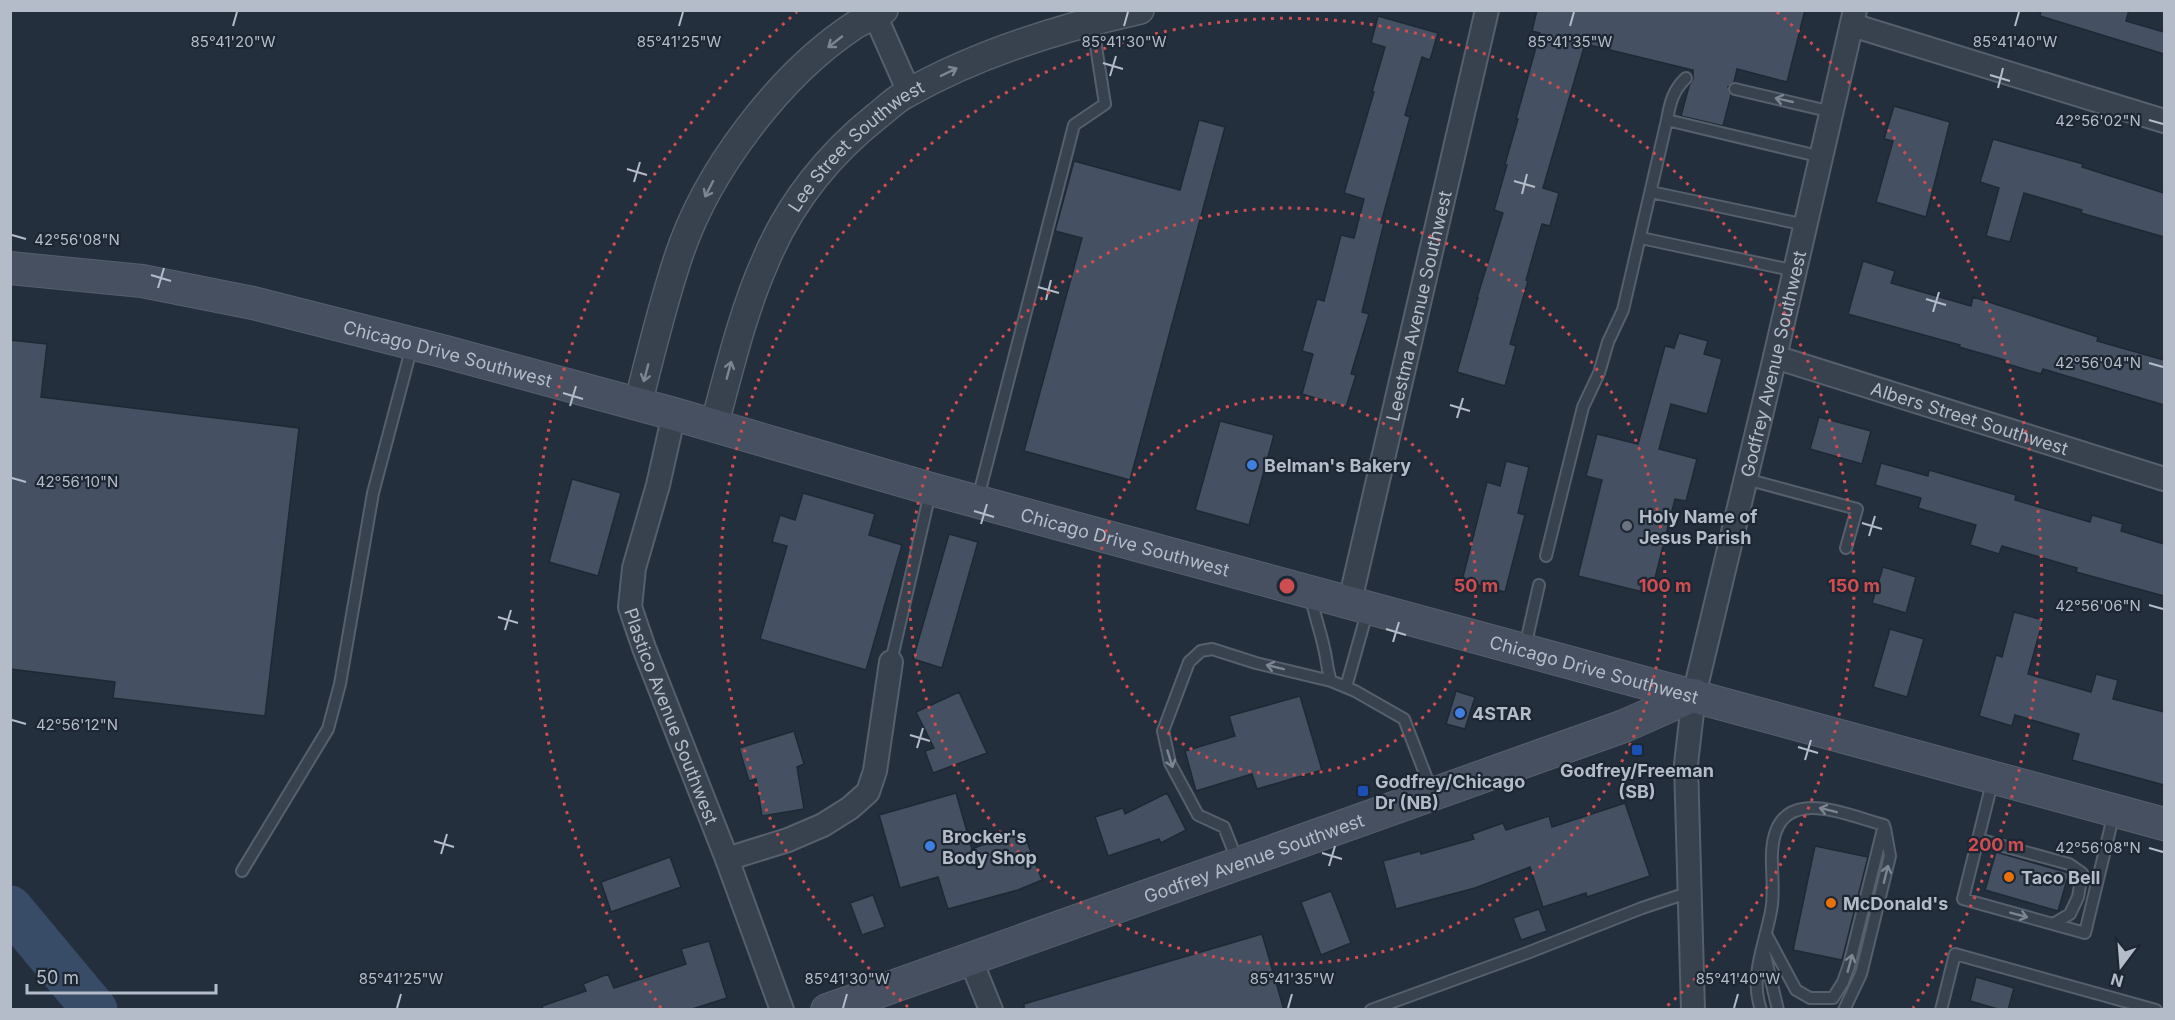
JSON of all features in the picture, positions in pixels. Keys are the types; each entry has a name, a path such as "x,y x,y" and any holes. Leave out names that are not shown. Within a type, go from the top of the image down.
{"main road":[{"name":"Chicago Drive Southwest","path":"10,268 142,281 253,303 413,343 674,414 931,489 2164,824"},
{"name":"Godfrey Avenue Southwest","path":"827,1010 1624,726 1694,695"}],"street":[{"name":"Lee Street Southwest","path":"714,426 737,339 765,261 792,209 818,174 851,137 909,92 969,62 1036,38 1092,21 1140,10"},
{"name":"Leestma Avenue Southwest","path":"1359,604 1487,10"},
{"path":"638,404 678,257 696,215 719,171 769,103 810,61 855,25 880,13 909,92"},
{"path":"1854,18 2164,121"},
{"name":"Godfrey Avenue Southwest","path":"1694,695 1854,18"},
{"name":"Albers Street Southwest","path":"1775,357 2164,478"},
{"name":"Plastico Avenue Southwest","path":"674,414 634,568 630,607 727,859 782,1010"},
{"path":"727,859 788,840 823,825 850,808 868,792 875,771 891,662"},
{"path":"1693,1010 1686,764 1694,695"},
{"path":"970,958 991,1010"}],"lane":[{"path":"977,501 1074,125 1105,104 1092,21"},
{"path":"1546,556 1583,407 1599,373 1608,342 1623,310 1671,99 1676,87 1686,78"},
{"path":"1735,89 1832,112"},
{"path":"1667,120 1822,157"},
{"path":"1651,192 1806,225"},
{"path":"1641,238 1796,271"},
{"path":"242,871 328,729 340,684 373,493 413,343"},
{"path":"1746,479 1857,509 1846,548"},
{"path":"891,662 931,489"},
{"path":"1524,649 1539,585"},
{"path":"1311,591 1314,617 1324,647 1326,668 1331,681"},
{"path":"1346,687 1359,604"},
{"path":"1238,864 1224,827 1197,814 1170,763 1163,731 1189,662 1201,651 1212,649 1256,663 1331,681 1404,719 1433,795"},
{"path":"1993,777 1963,899 2085,933 2114,810"},
{"path":"1761,1010 1756,994 1756,977 1773,899 1774,842 1779,825 1785,818 1802,808 1812,806 1884,825"},
{"path":"1823,1010 1843,982 1849,965 1884,825"},
{"path":"1844,1010 1861,974 1890,856 1884,825"},
{"path":"1978,839 2069,864 2082,873 2078,897 2070,914 2053,924"},
{"path":"1371,1010 1690,892"},
{"path":"1764,940 1796,990 1810,998 1833,998"},
{"path":"1764,940 1778,1010"},
{"path":"1941,1010 1955,954 2156,1010"}],"building":[{"path":"1537,10 1805,10 1787,82 1737,69 1734,82 1728,87 1731,95 1723,126 1681,116 1693,79 1693,70 1585,44 1543,188 1559,193 1550,226 1542,224 1526,280 1528,281 1510,344 1516,346 1505,386 1457,372 1503,213 1494,210 1540,33 1532,31"},
{"path":"2041,10 2129,10 2126,21 2164,32 2164,54 2040,16"},
{"path":"1378,16 1438,33 1430,60 1422,57 1405,115 1410,117 1381,223 1384,223 1362,312 1369,314 1351,374 1356,375 1346,407 1302,394 1313,354 1302,351 1317,299 1324,301 1341,235 1354,238 1364,199 1344,193 1385,47 1371,43"},
{"path":"1894,106 1950,122 1926,217 1876,202 1893,141 1884,139"},
{"path":"1199,120 1225,127 1130,480 1024,451 1082,238 1055,231 1074,161 1180,190"},
{"path":"1993,139 2083,164 2082,167 2164,193 2164,237 2081,213 2082,210 2024,193 2010,242 1986,236 1999,188 1980,182"},
{"path":"1863,261 1895,271 1891,283 1971,306 1973,297 2098,337 2097,341 2164,360 2164,405 2043,369 2041,374 2004,363 2005,360 1959,347 1960,345 1848,314"},
{"path":"1679,333 1708,341 1704,354 1722,359 1707,414 1671,404 1659,449 1697,459 1686,501 1675,499 1651,594 1578,576 1602,480 1586,476 1597,434 1638,444 1665,346 1674,348"},
{"path":"10,340 47,344 41,397 299,428 265,716 113,698 115,682 10,669"},
{"path":"1819,417 1871,431 1862,464 1810,449"},
{"path":"1220,421 1274,435 1249,525 1195,510"},
{"path":"1506,461 1529,467 1518,513 1525,515 1505,592 1462,581 1487,482 1500,486"},
{"path":"1881,463 1928,476 1929,470 2016,495 2015,500 2090,522 2092,515 2123,524 2121,531 2164,544 2164,596 2076,572 2077,568 2002,546 1999,554 1970,545 1976,525 1918,508 1921,498 1875,485"},
{"path":"572,479 621,493 598,576 549,562"},
{"path":"803,493 875,514 869,535 902,545 866,670 760,639 787,546 772,542 780,515 795,520"},
{"path":"949,534 978,542 942,668 913,659"},
{"path":"1883,567 1916,577 1906,613 1872,603"},
{"path":"2014,612 2043,620 2028,674 2091,692 2096,674 2118,680 2113,699 2164,712 2164,785 2072,760 2079,734 2015,715 2012,726 1979,716 1996,655 2002,657"},
{"path":"1890,629 1924,639 1907,697 1873,687"},
{"path":"1456,691 1475,697 1465,729 1446,724"},
{"path":"959,692 987,753 933,773 925,751 934,748 916,712"},
{"path":"1300,696 1322,770 1257,789 1252,774 1196,791 1185,751 1235,736 1229,716"},
{"path":"794,731 804,764 797,767 804,809 762,816 756,779 749,781 739,748"},
{"name":"Brocker's Body Shop","path":"956,793 972,849 1022,829 1042,880 1018,890 948,909 938,877 900,888 879,815"},
{"path":"1167,793 1186,830 1161,843 1159,839 1108,856 1095,817 1123,808 1125,814"},
{"path":"1625,803 1650,876 1587,897 1586,893 1543,907 1530,867 1475,888 1396,909 1383,861 1420,851 1421,854 1474,839 1472,834 1503,823 1506,830 1549,816 1552,827"},
{"name":"McDonald's","path":"1815,846 1868,857 1842,960 1793,950"},
{"path":"1996,852 2069,873 2058,911 1985,890"},
{"path":"670,857 681,887 611,912 601,882"},
{"path":"1331,891 1351,943 1321,955 1301,902"},
{"path":"873,895 885,927 862,935 850,903"},
{"path":"1539,909 1547,931 1521,940 1513,918"},
{"path":"1262,934 1284,1010 1024,1010 1024,1004"},
{"path":"709,941 727,998 689,1010 543,1010 542,1006 586,991 583,984 608,974 614,988 686,964 681,949"},
{"path":"1976,977 2014,988 2008,1010 1970,1001"}],"waterway":[{"path":"10,908 95,1010"}],"place":[{"name":"Belman's Bakery","path":"1252,465"},
{"name":"Holy Name of Jesus Parish","path":"1627,526"},
{"name":"4STAR","path":"1460,713"},
{"name":"Godfrey/Freeman (SB)","path":"1637,750"},
{"name":"Godfrey/Chicago Dr (NB)","path":"1363,791"},
{"name":"Brocker's Body Shop","path":"930,846"},
{"name":"Taco Bell","path":"2009,877"},
{"name":"McDonald's","path":"1831,903"}]}
